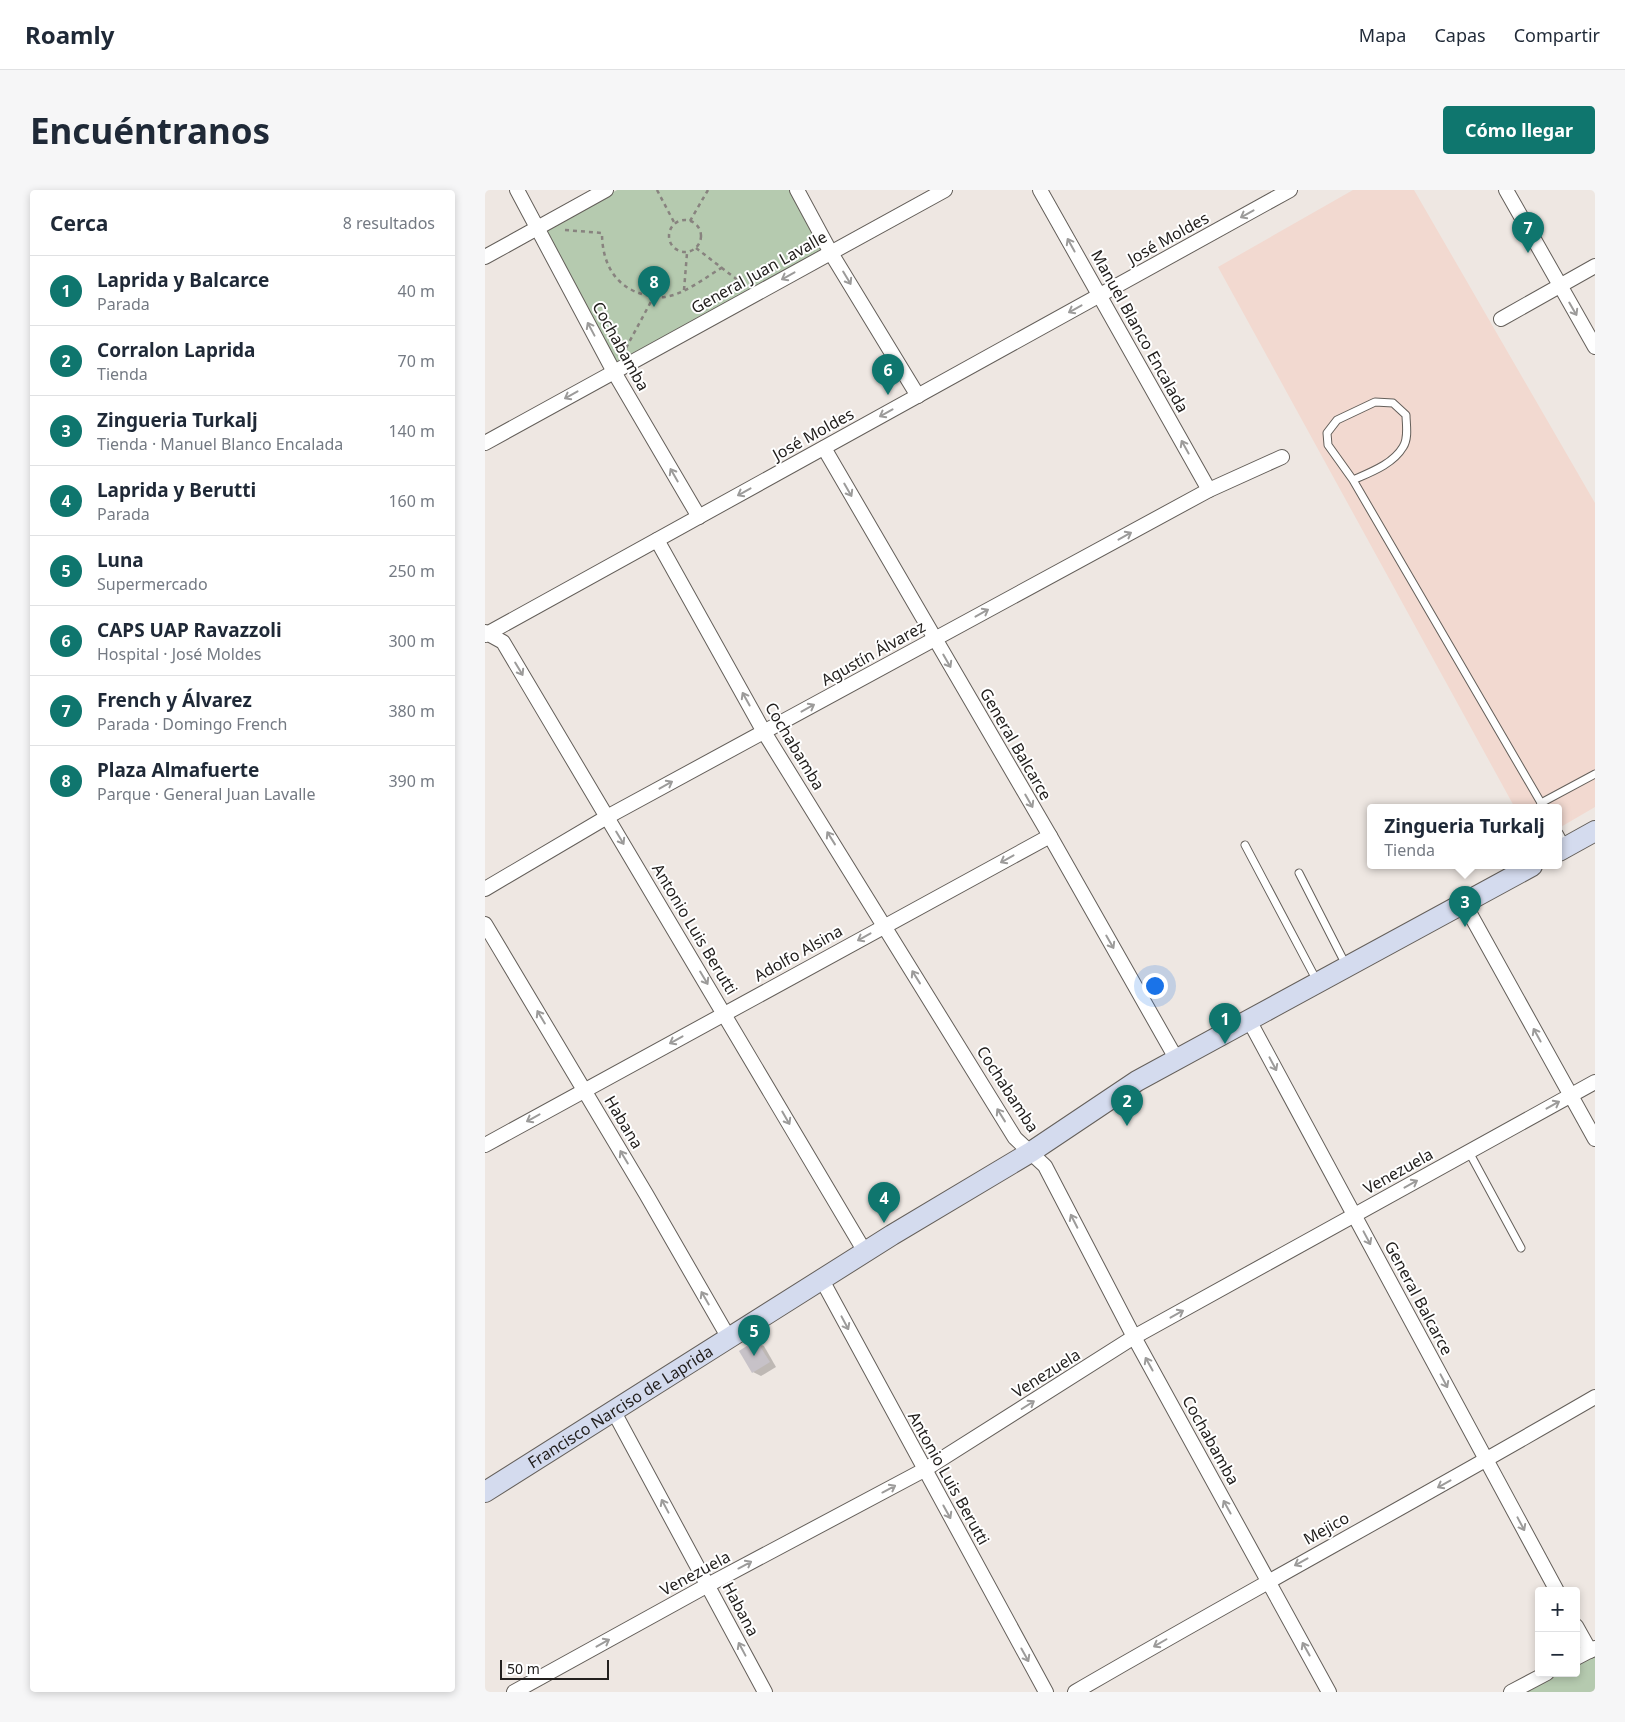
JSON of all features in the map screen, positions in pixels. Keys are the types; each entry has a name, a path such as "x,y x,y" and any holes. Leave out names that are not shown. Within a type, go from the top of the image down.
{"main road":[{"path":"1562,843 1595,831"},
{"name":"Francisco Narciso de Laprida","path":"485,1492 730,1340 865,1252 1031,1152 1137,1082 1526,869"}],"street":[{"name":"Cochabamba","path":"517,190 614,372 699,517"},
{"path":"485,257 606,190"},
{"path":"797,190 831,252 918,396"},
{"name":"General Juan Lavalle","path":"485,443 945,190"},
{"name":"Manuel Blanco Encalada","path":"1041,190 1209,490"},
{"name":"José Moldes","path":"486,634 1100,295 1272,194 1290,190"},
{"path":"1506,190 1595,347"},
{"path":"1501,319 1595,266"},
{"name":"General Balcarce","path":"824,448 1177,1060"},
{"name":"Agustín Álvarez","path":"485,889 607,817 934,639 1209,490 1282,457"},
{"name":"Cochabamba","path":"657,540 765,732 1015,1138 1045,1166 1134,1338 1329,1692"},
{"name":"Antonio Luis Berutti","path":"486,634 503,642 725,1013 865,1252"},
{"name":"Adolfo Alsina","path":"485,1145 1049,836"},
{"path":"1464,903 1595,1139"},
{"name":"Habana","path":"485,924 730,1340"},
{"name":"General Balcarce","path":"1249,1022 1555,1587"},
{"name":"Venezuela","path":"514,1692 708,1585 924,1470 1134,1338 1595,1082"},
{"name":"Antonio Luis Berutti","path":"822,1280 1046,1692"},
{"name":"Mejico","path":"1075,1692 1268,1580 1486,1460 1595,1397"},
{"name":"Habana","path":"614,1412 765,1692"},
{"path":"1580,1632 1592,1650 1580,1656"},
{"path":"1511,1692 1539,1677"}],"lane":[{"path":"1353,480 1380,468 1404,446 1407,433 1406,415 1393,403 1375,402 1337,420 1327,433 1328,445 1353,480 1542,804"},
{"path":"1546,804 1595,774"},
{"path":"1245,845 1318,984"},
{"path":"1299,873 1348,968"},
{"path":"1469,1152 1521,1248"}],"path":[{"path":"657,190 675,224"},
{"path":"691,221 708,190"},
{"path":"680,221 691,221 701,233 701,238 696,248 687,252 677,250 670,242 669,232 680,221"},
{"path":"538,228 602,233 603,256 614,277 637,293 665,297 684,290 723,267"},
{"path":"696,248 723,267 755,294"},
{"path":"684,290 687,252"},
{"path":"614,372 654,296"}],"shaded area":[{"path":"1353,190 1414,190 1595,503 1595,807 1562,826 1562,804 1513,804 1218,267"}],"green space":[{"path":"617,190 791,190 824,252 616,363 545,229"},
{"path":"1595,1653 1595,1692 1521,1692 1549,1677 1580,1677 1580,1661"}],"building":[{"path":"756,1340 770,1362 752,1373 739,1351"}],"place":[{"name":"French y Álvarez","path":"1528,253"},
{"name":"Plaza Almafuerte","path":"654,307"},
{"name":"CAPS UAP Ravazzoli","path":"888,395"},
{"name":"Zingueria Turkalj","path":"1465,927"},
{"name":"Laprida y Balcarce","path":"1225,1044"},
{"name":"Corralon Laprida","path":"1127,1126"},
{"name":"Laprida y Berutti","path":"884,1223"},
{"name":"Luna","path":"754,1356"}]}
